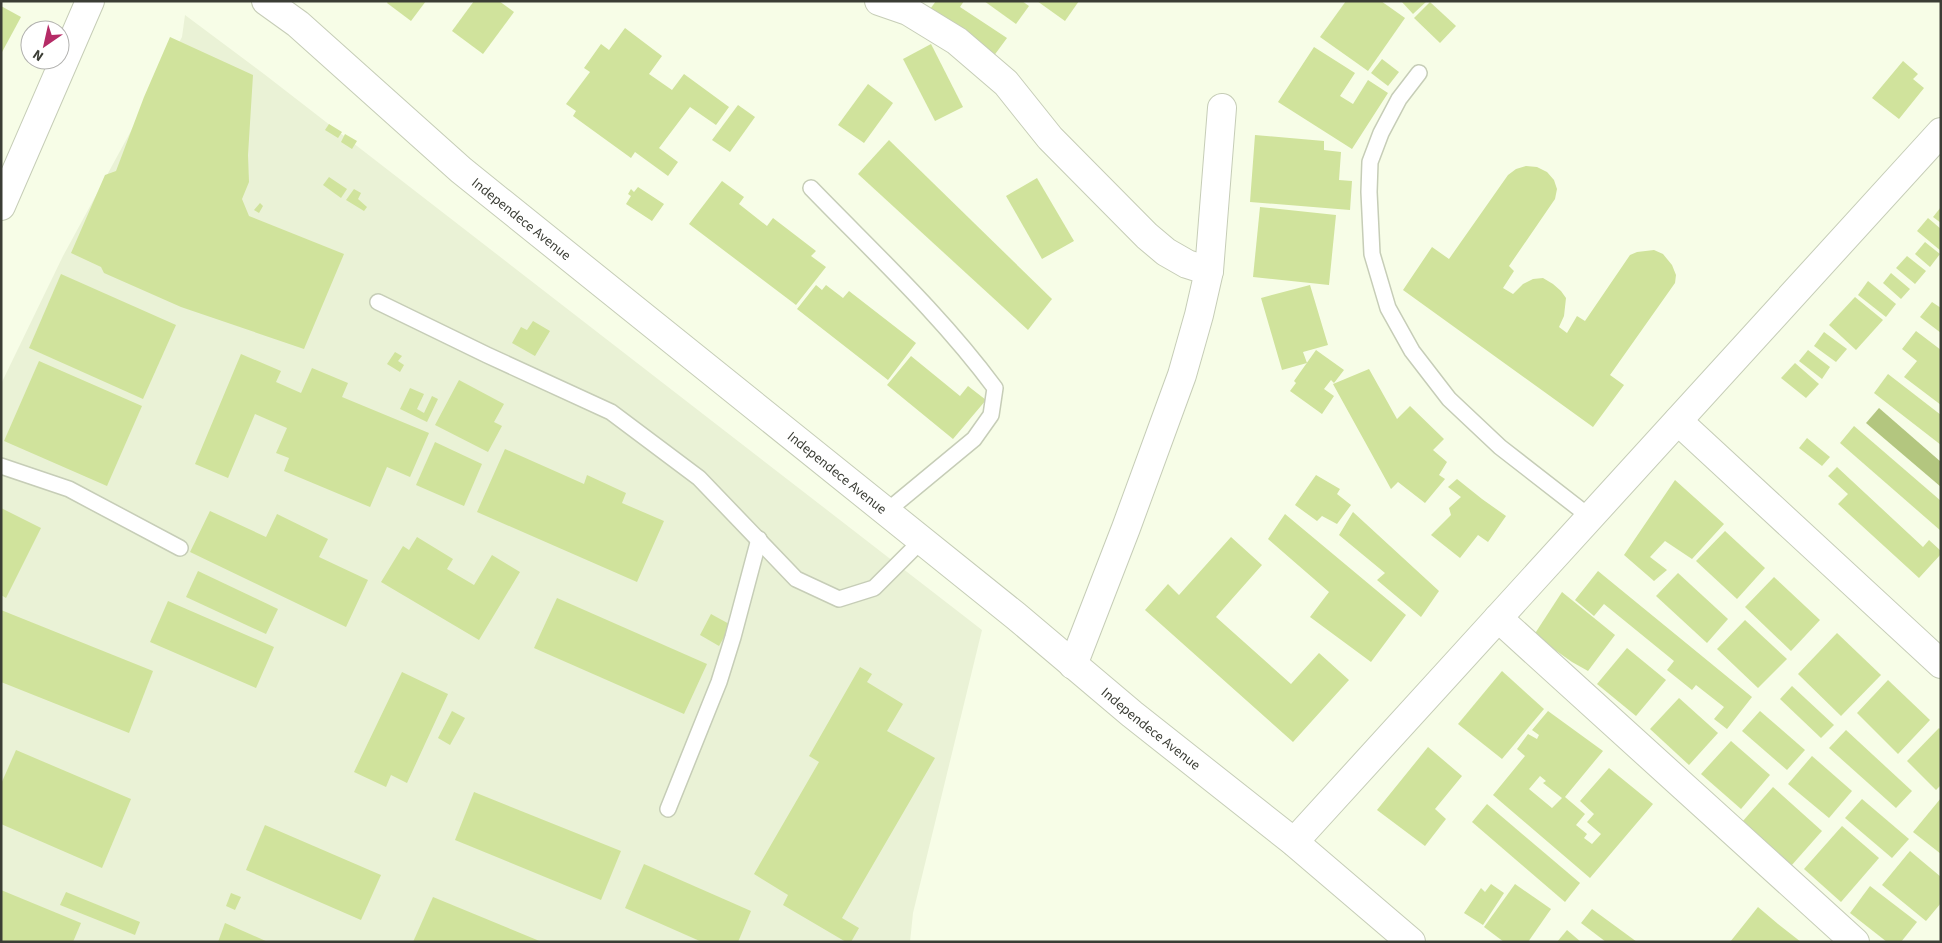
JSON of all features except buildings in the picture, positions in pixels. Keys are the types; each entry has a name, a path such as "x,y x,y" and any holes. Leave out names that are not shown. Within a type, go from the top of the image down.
{"street":[{"path":"1,206 90,1"},
{"name":"Independece Avenue","path":"266,1 298,24 461,170 887,511 1073,665 1294,842 1411,942"},
{"path":"879,1 908,11 957,41 1006,83 1050,138 1147,236 1166,252 1186,264 1209,271"},
{"path":"1073,665 1182,375 1199,316 1209,271 1222,108"},
{"path":"1294,842 1941,132"},
{"path":"1678,421 1941,664"},
{"path":"1498,618 1854,942"}],"lane":[{"path":"1418,73 1399,99 1381,133 1370,162 1369,192 1372,254 1388,308 1412,352 1449,399 1500,447 1590,517"},
{"path":"811,188 927,307 970,354 995,388 991,415 974,439 887,511"},
{"path":"378,302 611,412 699,478 796,579 839,599 874,588 921,541"},
{"path":"1,466 69,489 180,548"},
{"path":"668,809 719,682 759,539"}],"shaded area":[{"path":"185,15 264,74 982,630 913,913 910,942 1,942 1,384 63,256 182,37"}],"green space":[{"path":"1879,408 1941,462 1941,487 1866,423"}]}
